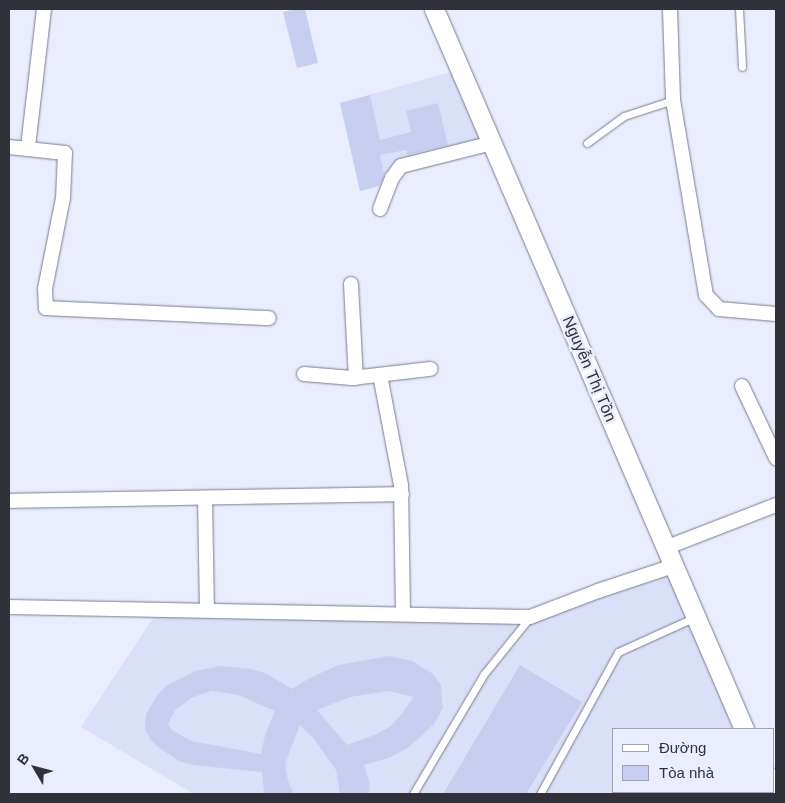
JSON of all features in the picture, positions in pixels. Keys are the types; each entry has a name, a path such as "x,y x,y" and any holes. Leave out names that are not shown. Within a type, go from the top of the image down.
{"street":[{"path":"28,147 44,9"},
{"name":"Nguyễn Thị Tồn","path":"434,9 744,728"},
{"path":"670,9 673,100 706,295 719,309 776,314"},
{"path":"380,209 392,178 401,166 492,143"},
{"path":"9,147 28,147 65,153 63,198 45,289 46,308 269,318"},
{"path":"351,284 356,378"},
{"path":"304,374 356,378 430,369"},
{"path":"380,375 402,494 403,614"},
{"path":"742,386 776,458"},
{"path":"9,501 402,494"},
{"path":"205,498 207,610"},
{"path":"665,548 776,505"},
{"path":"9,607 530,616 673,566"}],"lane":[{"path":"739,9 742,67"},
{"path":"587,143 624,116 673,100"},
{"path":"413,794 484,674 530,616"},
{"path":"540,794 618,652 695,616"}],"shaded area":[{"path":"451,72 480,140 398,161 385,185 360,191 340,103"},
{"path":"667,573 734,728 612,728 612,793 762,794 418,794 487,677 530,622"},
{"path":"155,615 522,622 480,673 409,794 194,794 81,727"}],"building":[{"path":"305,9 318,63 297,68 283,12"},
{"path":"370,95 380,140 411,132 406,111 438,103 448,145 407,155 406,150 380,155 384,175 379,186 360,191 340,103"},
{"path":"389,656 412,661 433,674 441,685 443,708 434,724 408,748 388,758 364,765 370,784 369,794 340,794 336,770 314,739 300,725 285,764 288,781 294,794 264,794 262,772 193,765 179,761 158,747 150,739 145,729 146,714 157,696 166,686 195,671 221,666 250,669 265,673 292,689 338,665","holes":["212,691 238,695 275,711 265,735 261,754 191,741 172,730 168,724 175,710 193,697","389,691 414,697 391,726 377,734 347,745 317,710 350,697"]},
{"path":"520,665 582,702 526,794 443,794"}]}
